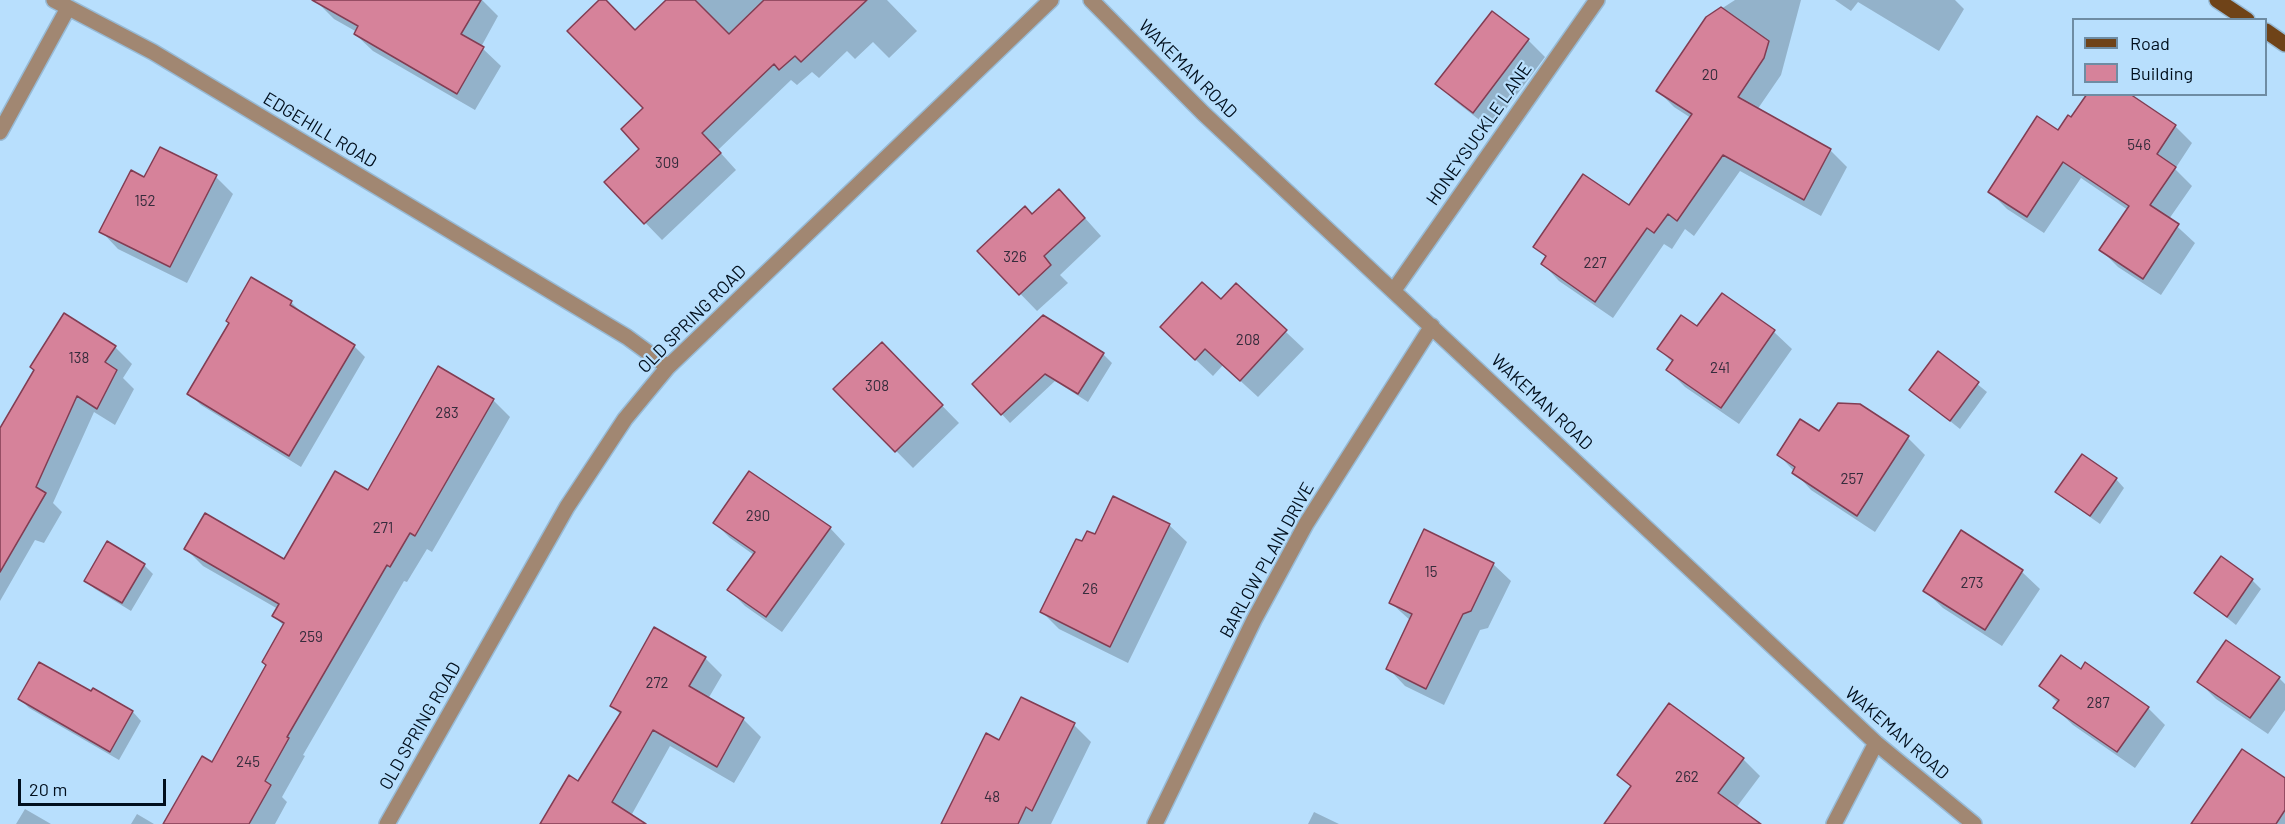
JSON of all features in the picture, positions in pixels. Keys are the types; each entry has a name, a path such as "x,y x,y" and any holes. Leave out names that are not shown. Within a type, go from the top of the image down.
{"main road":[{"path":"2217,0 2244,18"},
{"path":"2267,32 2285,44"}],"street":[{"name":"EDGEHILL ROAD","path":"54,0 153,52 627,337 668,367"},
{"name":"OLD SPRING ROAD","path":"387,824 567,507 625,419 668,367 1051,0"},
{"name":"WAKEMAN ROAD","path":"1091,0 1203,113 1876,743 1974,824"},
{"name":"HONEYSUCKLE LANE","path":"1394,290 1597,0"},
{"path":"0,132 68,8"},
{"name":"BARLOW PLAIN DRIVE","path":"1155,824 1254,620 1306,524 1432,326"},
{"path":"1834,824 1876,743"}],"building":[{"path":"312,0 481,0 461,34 484,47 457,94 354,34 358,26"},
{"path":"599,0 606,0 635,30 666,0 695,0 729,34 764,0 867,0 801,62 795,56 779,70 774,64 702,133 721,153 644,224 604,182 639,149 621,129 643,108 567,31"},
{"path":"1721,7 1769,41 1764,58 1738,97 1831,149 1804,200 1723,155 1677,221 1668,214 1654,233 1647,228 1595,302 1541,264 1546,256 1533,247 1583,174 1629,205 1692,114 1656,91 1706,17"},
{"path":"1492,11 1529,39 1473,113 1435,84"},
{"path":"2086,96 2133,96 2176,125 2157,154 2176,167 2150,205 2179,224 2143,279 2099,250 2129,206 2063,162 2027,217 1988,192 2037,116 2058,130 2068,115 2071,117"},
{"path":"160,147 217,175 170,267 99,232 131,170 144,177"},
{"path":"1059,189 1085,218 1044,256 1051,265 1019,295 977,251 1025,206 1032,214"},
{"path":"251,277 292,301 290,305 355,345 289,456 187,394 229,323 226,321"},
{"path":"1202,282 1221,299 1236,283 1287,330 1240,381 1205,349 1195,360 1160,327"},
{"path":"1722,293 1775,330 1721,408 1666,370 1673,360 1657,349 1681,315 1697,326"},
{"path":"64,313 116,346 105,362 117,370 97,409 77,396 36,487 46,493 0,572 0,428 34,370 30,367"},
{"path":"1043,315 1104,353 1078,394 1045,374 1001,415 972,384"},
{"path":"882,342 943,405 895,452 833,389"},
{"path":"1938,351 1979,382 1950,421 1909,390"},
{"path":"438,366 494,399 415,536 410,533 390,567 387,565 287,737 289,738 265,781 271,785 249,824 163,824 202,756 212,762 266,665 262,662 284,623 272,616 279,604 184,549 205,513 284,559 335,471 368,490"},
{"path":"1838,403 1860,404 1909,436 1857,516 1792,473 1795,467 1777,455 1800,419 1819,431"},
{"path":"2082,454 2117,478 2090,516 2055,492"},
{"path":"749,471 831,527 766,617 727,590 755,552 713,523"},
{"path":"1113,496 1170,524 1110,647 1040,612 1076,539 1082,541 1087,531 1095,534"},
{"path":"1424,529 1494,563 1471,611 1463,614 1426,689 1386,669 1412,614 1389,603"},
{"path":"1961,530 2023,570 1985,630 1923,591"},
{"path":"107,541 145,564 122,603 84,581"},
{"path":"2221,556 2253,579 2227,617 2194,593"},
{"path":"654,627 706,657 689,686 744,718 717,767 653,730 612,802 646,824 540,824 569,775 578,781 621,712 610,706"},
{"path":"2226,640 2280,677 2250,718 2197,682"},
{"path":"2061,655 2081,669 2085,662 2149,707 2117,752 2053,708 2059,700 2039,686"},
{"path":"39,662 91,691 93,688 133,711 110,752 18,699"},
{"path":"1021,697 1075,723 1032,811 1026,807 1018,824 941,824 986,733 999,740"},
{"path":"1669,703 1744,758 1718,793 1761,824 1604,824 1631,786 1617,775"},
{"path":"2242,749 2285,778 2285,810 2276,824 2191,824"}]}
